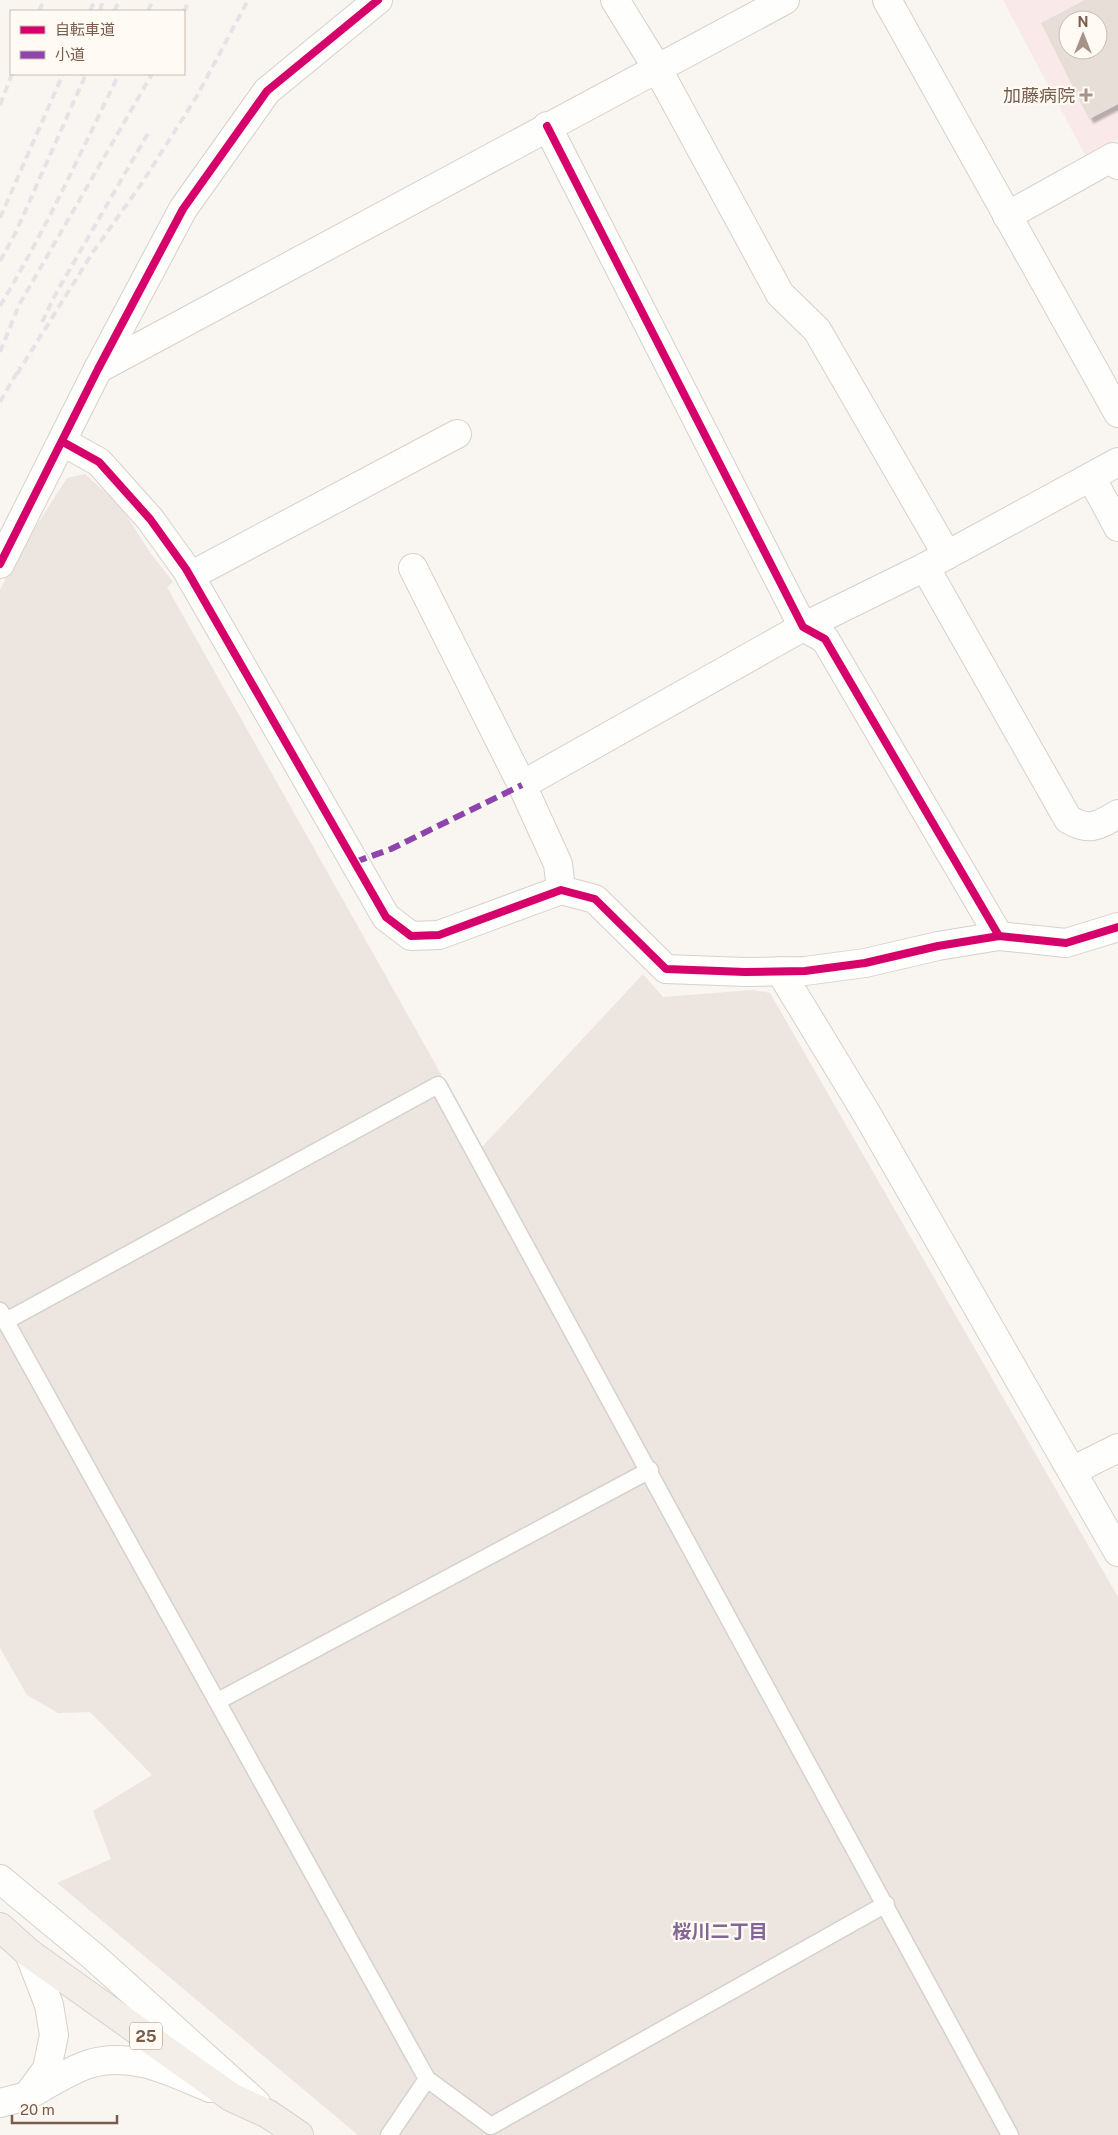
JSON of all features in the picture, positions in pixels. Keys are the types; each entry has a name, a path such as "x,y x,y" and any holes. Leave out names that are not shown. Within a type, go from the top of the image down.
{"main road":[{"name":"25","path":"0,1927 29,1953 230,2097 268,2114 299,2135"}],"street":[{"path":"0,564 63,442 98,369 183,209 267,91 378,0"},
{"path":"615,0 657,68 780,294 817,330 1068,819 1080,826 1097,826 1118,814"},
{"path":"98,369 547,126 785,0"},
{"path":"887,0 1118,413"},
{"path":"547,126 803,627 825,639 998,936"},
{"path":"1007,216 1113,157 1118,165"},
{"path":"190,576 457,434"},
{"path":"63,442 99,462 150,519 190,576 386,917 411,936 439,935 562,890 595,899 666,970 805,971 865,963 938,946 998,936 1066,943 1118,926"},
{"path":"522,785 803,627 936,561 1118,462"},
{"path":"1091,477 1118,527"},
{"path":"413,568 522,785 558,864 562,890"},
{"path":"780,971 868,1116 1118,1552"},
{"path":"1072,1471 1118,1448"},
{"path":"0,1879 94,1957 268,2114"},
{"path":"28,2096 47,2069 54,2035 49,2006 29,1953"},
{"path":"0,2103 28,2096 88,2064 117,2059 150,2064 230,2097"}],"lane":[{"path":"886,1904 491,2126 427,2079 3,1316 438,1085 650,1470 886,1904 1010,2135"},
{"path":"218,1701 650,1470"},
{"path":"389,2135 427,2079"}],"shaded area":[{"name":"加藤病院","path":"1003,0 1118,0 1118,139 1085,155"},
{"path":"85,474 120,505 149,551 173,582 167,587 482,1147 643,974 663,997 753,990 770,993 1118,1597 1118,2135 358,2135 57,1883 111,1859 93,1811 152,1775 90,1712 58,1713 27,1695 0,1648 0,590 15,559 67,478"}],"building":[{"path":"1085,0 1118,0 1118,104 1089,119 1060,60 1108,60 1108,10 1066,10"},
{"path":"1058,14 1058,57 1041,23"}],"railway":[{"path":"39,10 44,0"},
{"path":"90,10 95,0"},
{"path":"100,10 103,0"},
{"path":"115,10 120,0"},
{"path":"148,10 153,0"},
{"path":"185,10 189,0"},
{"path":"17,374 93,252 142,183 197,96 248,0"},
{"path":"0,105 12,75"},
{"path":"0,218 63,75"},
{"path":"0,261 16,232 86,75"},
{"path":"0,306 77,162 119,75"},
{"path":"0,352 19,305 151,75"},
{"path":"42,322 55,295 150,130"},
{"path":"0,402 20,367"}],"marked path":[{"path":"355,862 391,849 522,785"}],"cycle path":[{"path":"0,564 98,369 183,209 267,91 378,0"},
{"path":"547,126 803,627 825,639 999,936"},
{"path":"63,442 99,462 150,519 186,569 386,917 411,936 439,935 561,890 595,899 666,969 745,972 805,971 865,963 938,946 999,936 1066,943 1118,927"}],"place":[{"name":"加藤病院","path":"1086,95"}],"district":[{"name":"桜川二丁目","path":"720,1931"}]}
